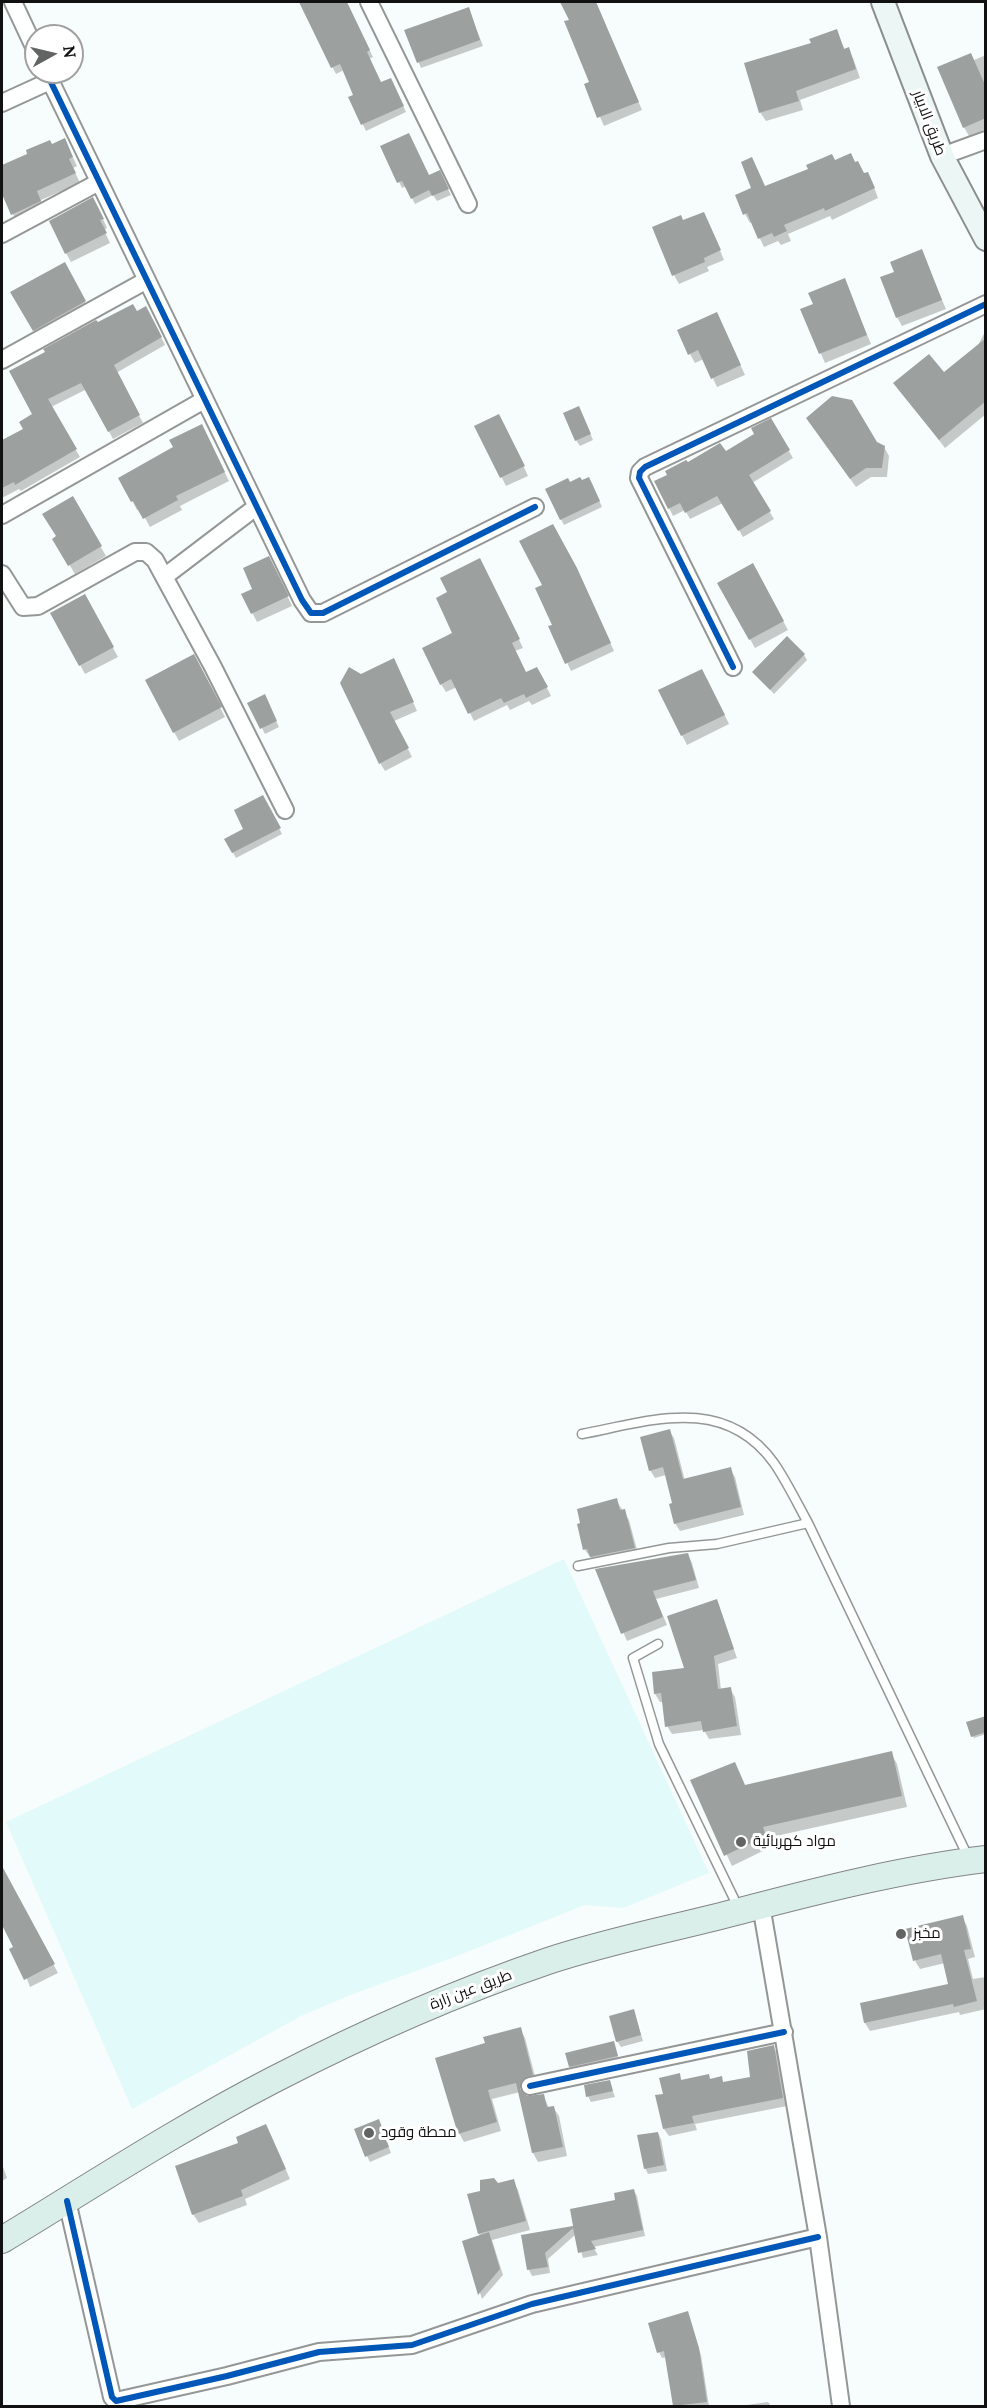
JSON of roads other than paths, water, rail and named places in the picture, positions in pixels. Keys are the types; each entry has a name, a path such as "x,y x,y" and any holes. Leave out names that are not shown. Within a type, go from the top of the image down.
{"main road":[{"name":"طريق الابيار","path":"887,3 942,156 986,239"},
{"name":"طريق عين زارة","path":"2,2240 245,2095 371,2032 491,1981 551,1960 750,1908 871,1880 978,1860"}],"street":[{"path":"13,2 24,25"},
{"path":"369,2 468,204"},
{"path":"2,103 34,84"},
{"path":"52,84 256,507 302,600 311,613 323,613 535,507"},
{"path":"942,156 986,140"},
{"path":"2,234 99,182"},
{"path":"2,360 147,280"},
{"path":"733,667 639,478 640,472 645,467 986,304"},
{"path":"2,515 204,400"},
{"path":"164,577 256,507"},
{"path":"2,574 23,607 29,608 38,606 135,552 146,552 155,560 213,667 285,810"},
{"path":"750,1908 784,2032 819,2237 841,2406"},
{"path":"530,2086 784,2032"},
{"path":"67,2200 112,2397 116,2401 319,2352 412,2345 531,2304 819,2237"}],"lane":[{"path":"582,1434 684,1416 719,1423 748,1438 761,1449 784,1480 808,1523 978,1860"},
{"path":"578,1566 669,1548 717,1544 808,1523"},
{"path":"658,1644 633,1658 659,1744 750,1908"}],"place":[{"name":"مواد كهربائية","path":"741,1842"},
{"name":"مخبز","path":"901,1934"},
{"name":"محطة وقود","path":"369,2133"}]}
